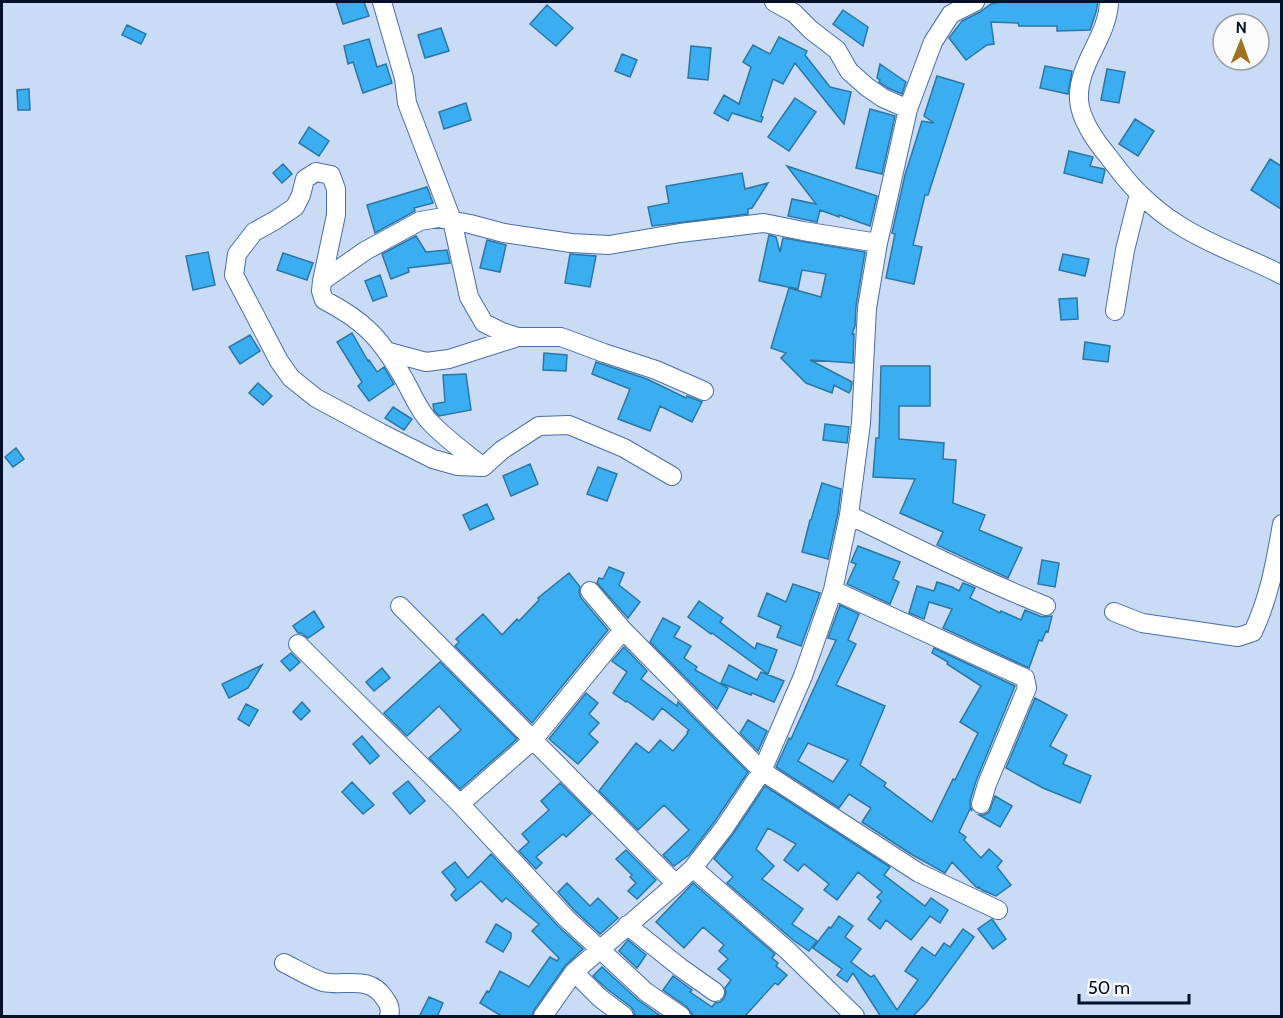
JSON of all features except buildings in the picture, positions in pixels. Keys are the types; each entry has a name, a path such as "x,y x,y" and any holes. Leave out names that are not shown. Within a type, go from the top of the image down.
{"street":[{"path":"382,2 404,78 407,103 452,220 468,297 484,323 518,337 561,337 656,370 704,391"},
{"path":"774,2 794,13 837,50 849,71 867,87 883,98 908,109"},
{"path":"543,1017 574,972 693,868 724,828 762,771 803,676 833,590 849,515 861,423 867,308 878,243 908,109 933,42 951,14 975,2"},
{"path":"1109,2 1105,23 1081,76 1078,102 1087,127 1100,147 1139,194 1179,225 1281,275"},
{"path":"483,467 429,422 389,352 366,326 346,311 324,300 321,291 322,280 336,216 336,189 331,175 316,172 305,179 295,207 254,232 237,254 234,275 279,361 291,378 316,398 381,433 433,459 458,466 483,467 502,450 539,426 569,425 624,448 672,476"},
{"path":"1114,311 1125,250 1139,194"},
{"path":"322,280 365,251 420,221 438,218 504,233 571,243 609,245 680,233 764,223 878,243"},
{"path":"389,352 426,362 449,359 518,337"},
{"path":"849,515 1008,591 1046,606"},
{"path":"1114,612 1142,623 1239,637 1253,632 1274,574 1281,524"},
{"path":"833,590 1025,678 1027,688 981,804"},
{"path":"590,591 623,630 762,771 919,873 998,910"},
{"path":"400,606 676,884"},
{"path":"460,804 533,740 623,630"},
{"path":"298,644 460,804 566,918 646,992 681,1017"},
{"path":"693,868 787,950 855,1017"},
{"path":"627,925 715,992"},
{"path":"284,963 324,982 365,984 378,990 386,999 390,1011 388,1017"},
{"path":"574,972 600,998 624,1017"}]}
